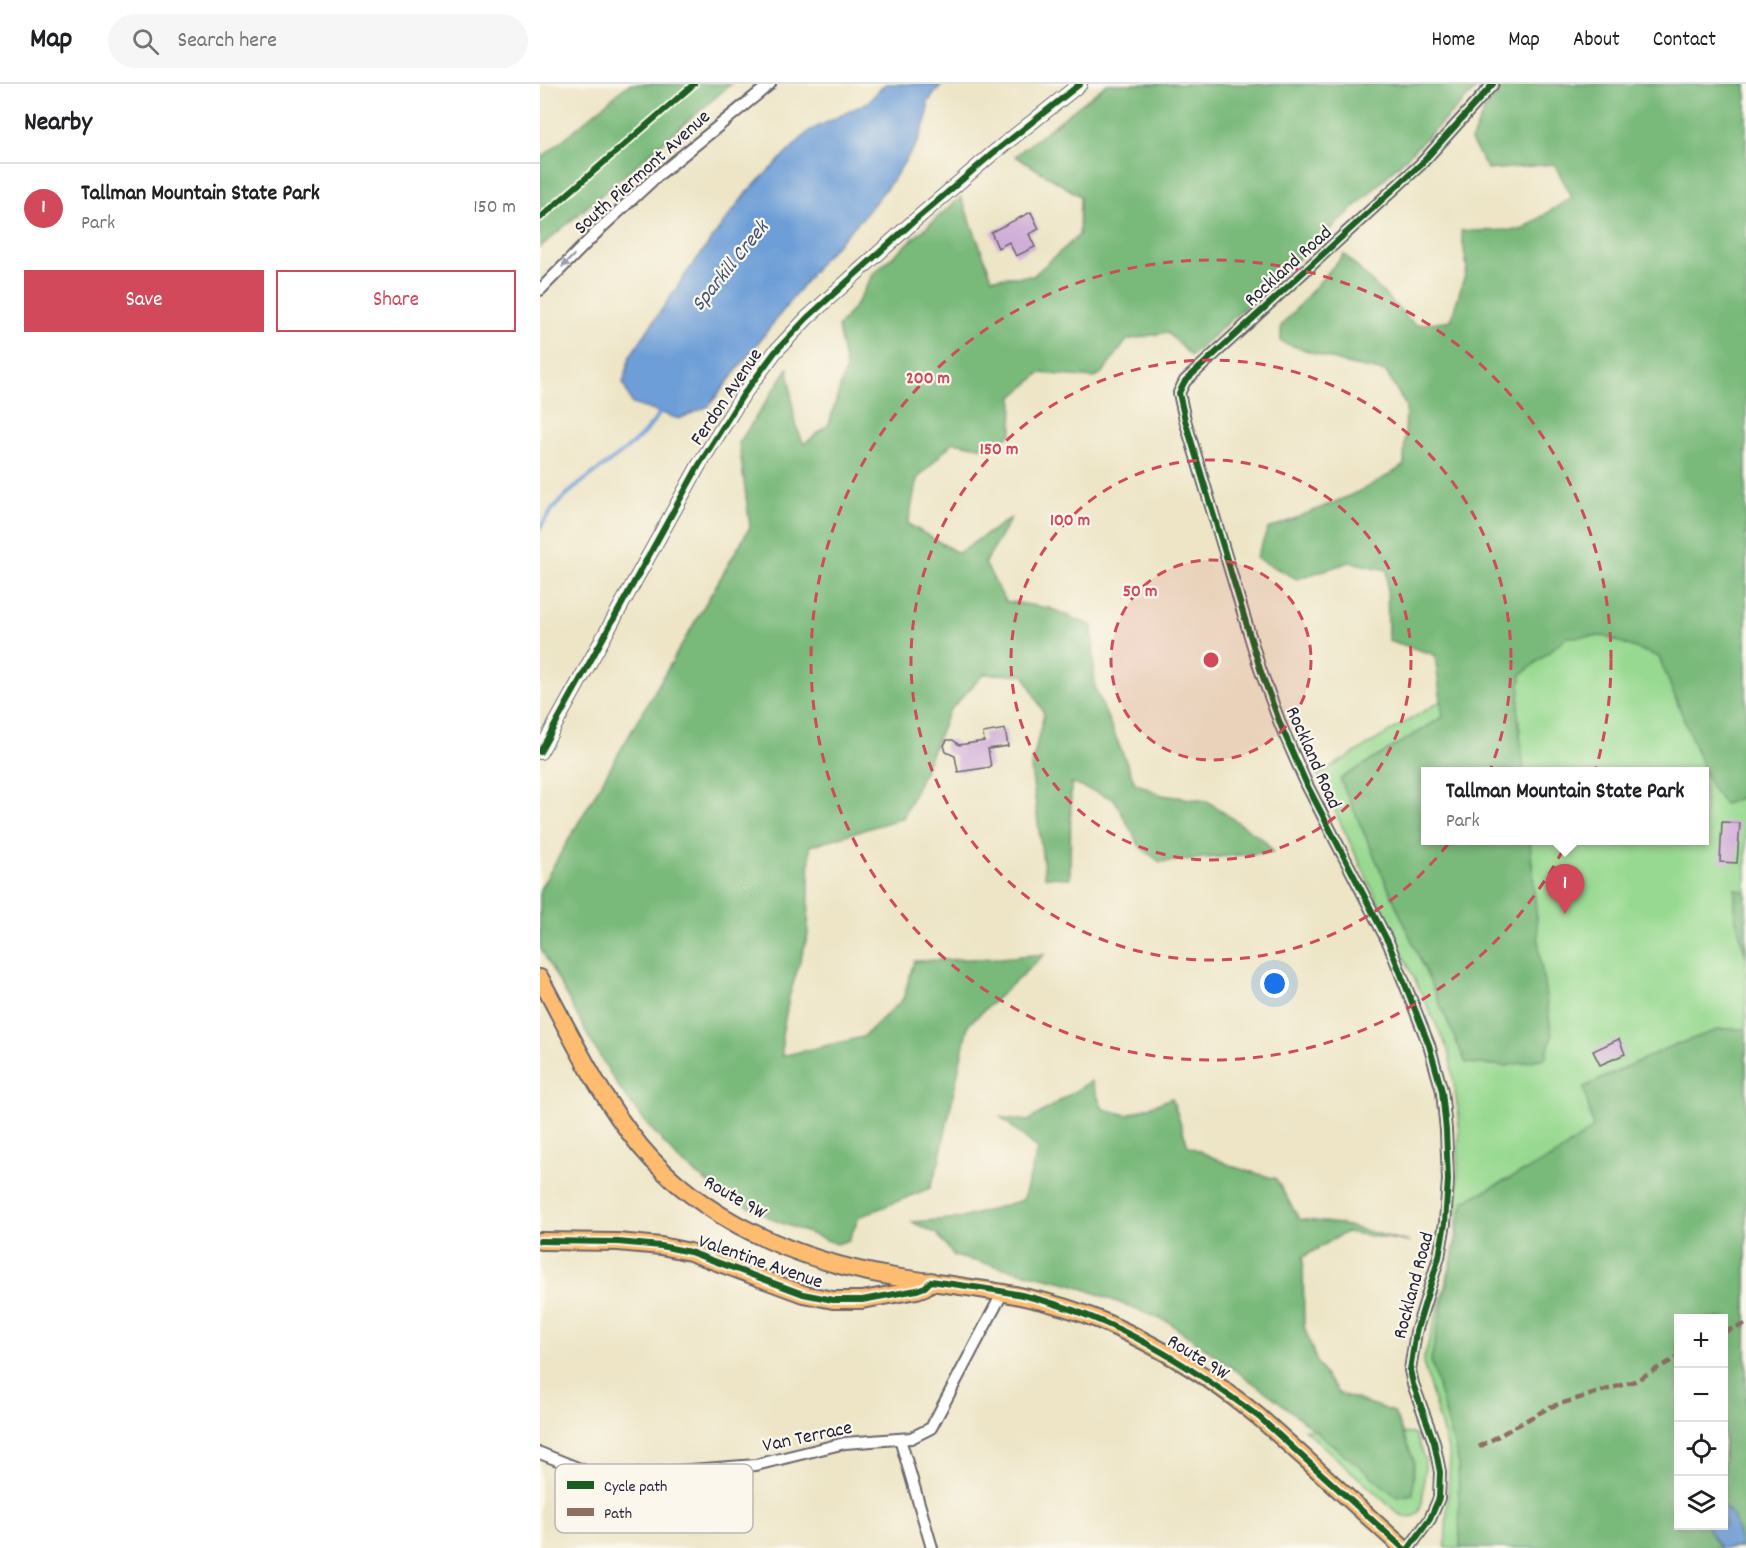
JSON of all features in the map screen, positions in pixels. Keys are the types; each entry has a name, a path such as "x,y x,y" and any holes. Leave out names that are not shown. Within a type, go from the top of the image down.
{"main road":[{"name":"Route 9W","path":"540,978 596,1081 623,1123 656,1163 690,1194 722,1215 766,1238 815,1257 856,1269 896,1277 1003,1292 1054,1304 1102,1321 1149,1344 1194,1371 1259,1417 1403,1548"},
{"name":"Valentine Avenue","path":"540,1241 618,1242 661,1246 690,1252 803,1294 833,1300 862,1300 917,1290 925,1287 931,1281"}],"street":[{"name":"South Piermont Avenue","path":"540,290 602,227 656,177 770,84"},
{"name":"Ferdon Avenue","path":"540,752 699,465 742,394 774,352 807,318 913,222 992,154 1080,84"},
{"name":"Rockland Road","path":"1409,1548 1430,1520 1439,1498 1440,1472 1434,1442 1410,1370 1416,1332 1439,1257 1445,1223 1447,1160 1442,1091 1430,1044 1389,944 1306,785 1281,726 1260,669 1185,420 1179,393 1185,381 1421,164 1493,84"},
{"name":"Van Terrace","path":"753,1465 845,1443 911,1438 931,1428 1003,1292"},
{"path":"900,1438 932,1548"},
{"name":"Van Terrace","path":"540,1453 568,1464"}],"green space":[{"path":"629,84 731,84 540,247 540,159"},
{"path":"1107,84 1481,84 1369,194 1191,356 1167,332 1127,340 1104,371 1095,378 1040,373 1013,397 1012,433 990,449 953,442 917,479 908,524 958,553 1011,518 985,563 1005,601 1049,608 1092,626 1095,688 1135,783 1162,795 1207,801 1265,841 1273,852 1160,862 1140,847 1114,799 1071,783 1070,878 1045,877 1031,768 1044,714 1024,675 984,674 949,711 903,818 810,846 808,935 789,997 782,1035 782,1056 863,1037 903,999 914,961 1045,954 968,1025 939,1162 930,1188 859,1217 849,1240 837,1244 774,1220 720,1192 679,1160 646,1123 618,1086 596,1050 540,947 540,889 750,527 739,443 788,368 795,424 804,444 829,424 846,368 838,327 857,303 874,273 961,197 992,278 1033,276 1079,235 1080,196 1015,156"},
{"path":"1506,84 1746,84 1746,796 1724,804 1711,787 1709,767 1703,767 1659,657 1604,636 1567,637 1521,675 1518,714 1524,767 1421,767 1421,845 1530,845 1540,957 1552,1037 1545,1058 1506,1066 1466,1063 1340,779 1443,717 1435,655 1388,640 1387,570 1350,562 1297,579 1256,558 1268,529 1372,485 1404,465 1406,406 1386,372 1350,365 1281,342 1281,326 1344,254 1415,325 1451,320 1467,268 1461,231 1521,230 1572,197 1554,164 1488,170 1471,141 1483,113"},
{"path":"1746,517 1746,1548 1445,1548 1450,1457 1423,1362 1456,1247 1459,1117 1449,1052 1318,775"},
{"path":"1735,889 1746,892 1746,957 1735,916"},
{"path":"1720,1029 1746,1029 1746,1548 1730,1548 1741,1547 1728,1516 1728,1314 1674,1314 1674,1530 1709,1530 1720,1548 1460,1548 1458,1460 1431,1360 1464,1201 1553,1157 1593,1128 1584,1087 1667,1048"},
{"path":"1091,1081 1103,1109 1128,1115 1172,1098 1188,1146 1234,1167 1276,1179 1299,1219 1340,1224 1409,1242 1346,1232 1303,1257 1304,1326 1318,1365 1338,1393 1394,1412 1414,1461 1413,1494 1397,1497 1277,1400 1168,1322 1072,1284 954,1256 937,1234 912,1222 962,1218 1023,1200 1038,1149 1001,1117 1028,1121"},
{"path":"1304,1429 1415,1434 1425,1464 1422,1502 1418,1513 1407,1517 1399,1514"}],"water":[{"path":"885,84 942,84 928,102 928,113 919,140 894,178 865,215 823,259 709,406 679,419 632,404 623,383 630,356 688,271 747,192 809,131 868,102"},
{"path":"1728,1511 1734,1518 1741,1547 1720,1548 1709,1530 1728,1530"}],"building":[{"path":"1031,212 1039,229 1029,234 1035,247 1016,256 1009,242 998,248 991,232"},
{"path":"1005,729 1008,746 988,749 991,767 958,772 955,756 946,752 944,745 947,740 953,740 959,745 984,741 983,733"},
{"path":"1722,822 1740,823 1737,863 1720,862"},
{"path":"1619,1039 1625,1054 1600,1065 1593,1051"}],"waterway":[{"name":"Sparkill Creek","path":"540,528 566,495 633,443 661,411"}],"marked path":[{"path":"1728,1331 1746,1324"},
{"path":"1479,1447 1550,1407 1635,1381 1674,1359"}],"cycle path":[{"path":"540,218 694,84"},
{"path":"540,752 699,465 743,395 775,352 807,318 913,222 992,154 1080,84"},
{"path":"1409,1548 1430,1519 1439,1498 1440,1472 1434,1442 1410,1370 1416,1332 1439,1257 1445,1223 1448,1180 1442,1091 1429,1045 1389,944 1307,785 1281,726 1260,669 1185,420 1179,393 1185,381 1421,164 1493,84"},
{"path":"540,1241 618,1242 661,1246 690,1252 803,1294 833,1300 862,1300 917,1290 925,1287 931,1281 1030,1297 1092,1317 1150,1345 1206,1379 1259,1417 1403,1548"}],"place":[{"name":"Tallman Mountain State Park","path":"1565,914"}]}
